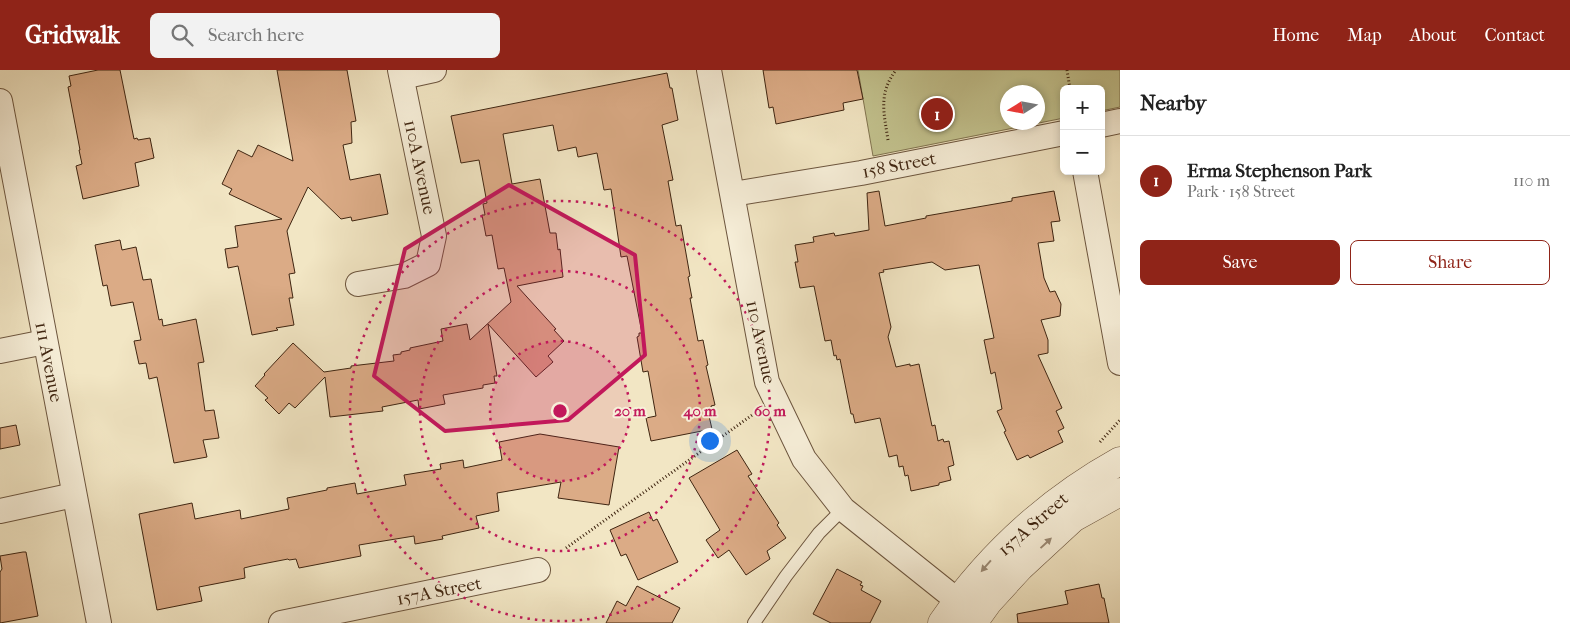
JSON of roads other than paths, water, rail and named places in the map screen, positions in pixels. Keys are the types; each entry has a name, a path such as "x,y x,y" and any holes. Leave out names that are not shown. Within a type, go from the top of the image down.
{"street":[{"path":"401,73 434,70"},
{"name":"110 Avenue","path":"709,70 767,382 804,459 843,509 970,614"},
{"name":"110A Avenue","path":"358,284 404,276 428,264 434,236 401,73"},
{"name":"111 Avenue","path":"0,101 99,623"},
{"path":"1105,124 1120,121"},
{"name":"158 Street","path":"733,194 861,173 1060,134"},
{"path":"1086,175 1120,363"},
{"path":"0,351 45,342"},
{"name":"157A Street","path":"970,614 994,558 1023,528 1057,501 1120,461"},
{"name":"157A Street","path":"970,614 1073,518 1120,492"},
{"path":"0,510 74,495"},
{"name":"157A Street","path":"281,623 538,570"},
{"path":"942,623 970,614"}],"lane":[{"path":"754,623 786,576 814,540 843,509"}],"place":[{"name":"Erma Stephenson Park","path":"937,114"}]}
